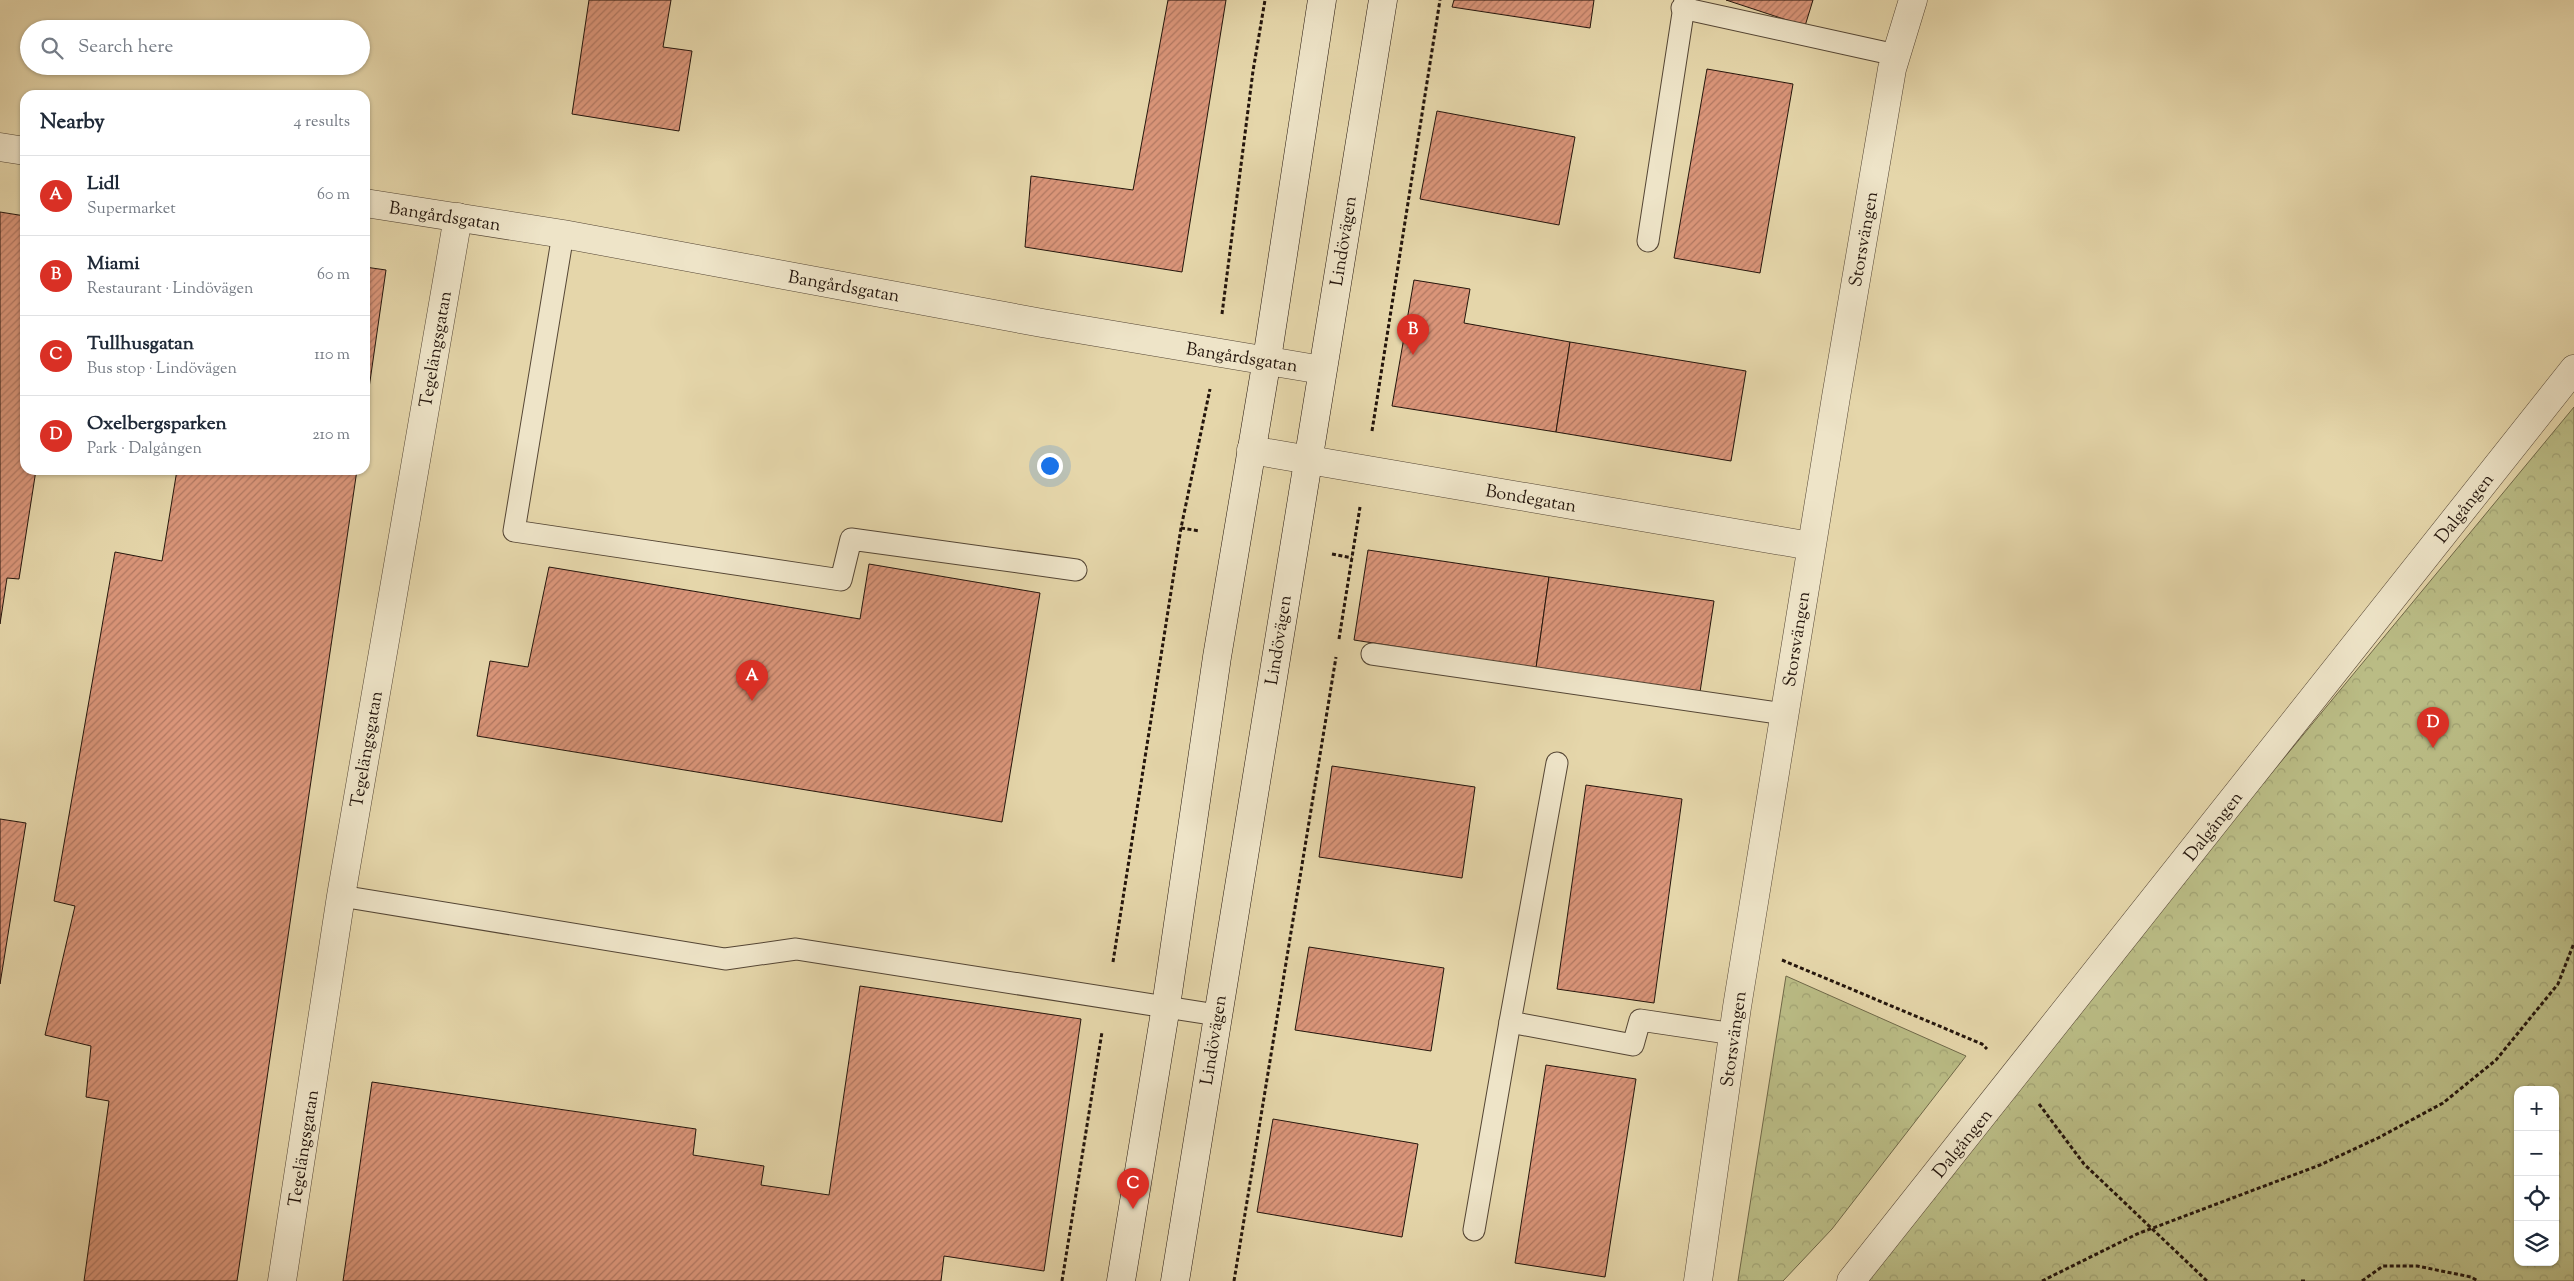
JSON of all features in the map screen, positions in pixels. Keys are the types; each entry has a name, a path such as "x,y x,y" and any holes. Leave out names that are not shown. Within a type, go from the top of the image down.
{"street":[{"path":"1121,1281 1166,1006 1217,657 1267,360 1322,0"},
{"name":"Lindövägen","path":"1175,1281 1306,460 1383,0"},
{"name":"Storsvängen","path":"1698,1281 1747,948 1811,546 1896,55 1913,0"},
{"path":"0,147 20,149"},
{"name":"Bangårdsgatan","path":"370,204 563,234 1217,353 1322,370"},
{"name":"Tegelängsgatan","path":"282,1281 341,896 458,217"},
{"name":"Dalgången","path":"1851,1281 2014,1078 2574,369"},
{"name":"Bondegatan","path":"1251,450 1811,546"}],"lane":[{"path":"1648,241 1683,4 1896,55"},
{"path":"563,234 514,531 841,580 851,539 1076,570"},
{"path":"1372,654 1785,714"},
{"path":"1474,1230 1557,763"},
{"path":"341,896 725,959 796,950 1218,1014"},
{"path":"1510,1022 1633,1045 1640,1020 1734,1034"}],"path":[{"path":"1062,1281 1181,528 1217,353 1253,71 1265,0"},
{"path":"2042,1281 2151,1229 2320,1165 2378,1138 2443,1103 2502,1053 2558,984 2574,943"},
{"path":"1747,948 1779,959 1982,1044 2045,1110 2084,1164 2207,1281"},
{"path":"2362,1281 2383,1266 2417,1266 2471,1277 2478,1281"},
{"path":"2301,1281 2308,1281"}],"green space":[{"path":"2574,407 2574,1281 1852,1281"},
{"path":"1786,976 1966,1056 1832,1229 1783,1281 1738,1281"}],"building":[{"path":"589,0 671,0 663,47 692,51 679,131 572,114"},
{"path":"1168,0 1226,0 1182,272 1025,247 1031,176 1133,190"},
{"path":"1454,0 1594,0 1590,28 1452,7"},
{"path":"1726,0 1813,0 1805,26"},
{"path":"1707,69 1793,84 1760,273 1674,258"},
{"path":"1437,111 1575,137 1559,225 1420,199"},
{"path":"0,212 20,215 20,475 35,475 19,579 7,578 0,624"},
{"path":"370,268 386,270 370,381"},
{"path":"1414,280 1470,289 1464,323 1570,342 1556,432 1392,406"},
{"path":"1570,342 1746,371 1731,461 1556,432"},
{"path":"176,475 356,475 237,1281 84,1281 109,1101 86,1097 91,1046 45,1035 75,906 54,901 115,552 162,561"},
{"path":"1368,550 1549,577 1536,668 1354,640"},
{"path":"869,564 1040,593 1002,822 477,736 490,661 528,667 549,567 860,619"},
{"path":"1549,577 1714,601 1700,692 1536,668"},
{"path":"1332,766 1475,787 1462,878 1319,857"},
{"path":"1586,785 1682,799 1654,1003 1557,989"},
{"path":"0,819 26,823 0,984"},
{"path":"1309,947 1444,968 1431,1051 1295,1030"},
{"path":"860,986 1081,1019 1044,1271 944,1256 941,1281 343,1281 372,1082 696,1129 693,1155 764,1166 761,1185 829,1195"},
{"path":"1546,1065 1636,1079 1605,1277 1515,1263"},
{"path":"1273,1119 1418,1144 1402,1237 1257,1212"}],"place":[{"name":"Miami","path":"1413,355"},
{"name":"Lidl","path":"752,701"},
{"name":"Oxelbergsparken","path":"2433,748"},
{"name":"Tullhusgatan","path":"1133,1209"}]}
